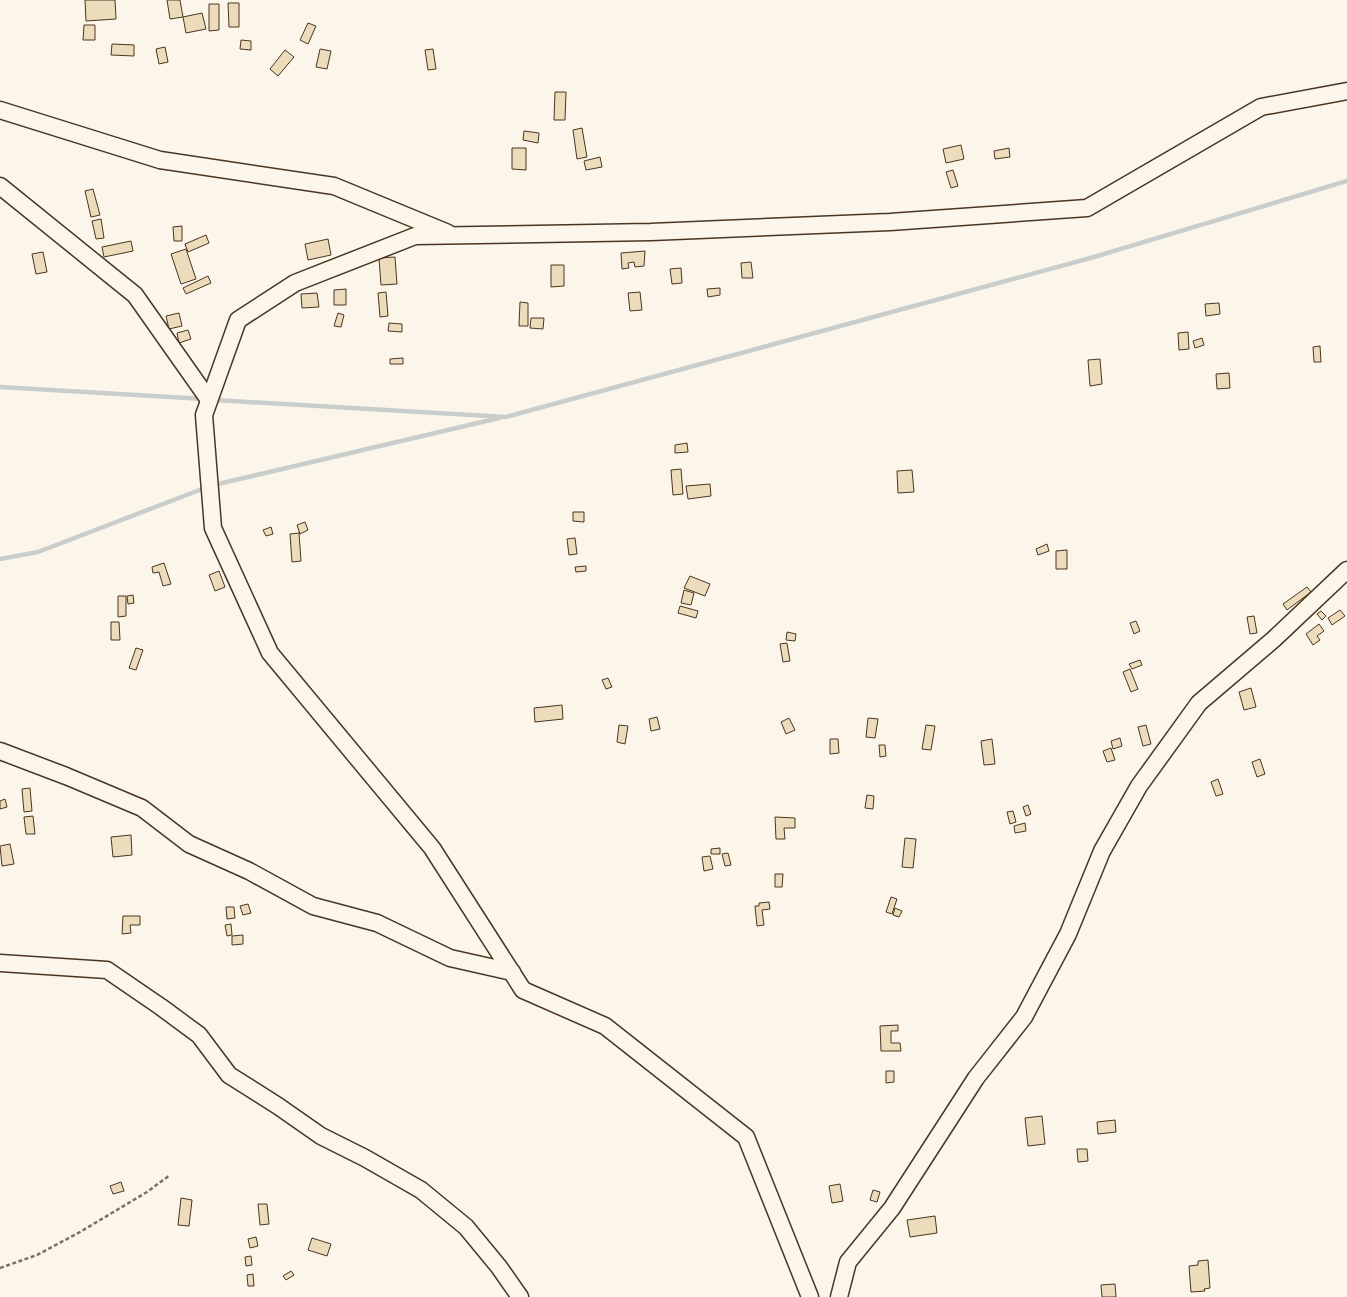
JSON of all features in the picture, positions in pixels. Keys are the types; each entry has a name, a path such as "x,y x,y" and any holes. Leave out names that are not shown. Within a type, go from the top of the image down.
{"street":[{"path":"810,1297 746,1137 604,1026 523,990 432,848 270,653 213,528 204,415 238,320 295,283 415,236 650,232 890,222 1088,208 1261,107 1347,91"},
{"path":"0,110 160,160 334,186 455,236"},
{"path":"0,186 135,295 209,400"},
{"path":"838,1297 848,1262 892,1208 976,1078 1024,1017 1068,934 1102,852 1139,786 1199,702 1274,639 1347,570"},
{"path":"0,751 142,808 189,844 249,871 313,906 377,923 450,958 512,972"},
{"path":"0,963 107,970 161,1007 198,1036 229,1075 278,1106 320,1136 365,1158 428,1196 466,1227 498,1266 520,1297"}],"path":[{"path":"0,1268 37,1255 80,1232 147,1192 170,1175"}],"building":[{"path":"85,0 115,0 116,19 86,21"},
{"path":"167,0 180,0 183,17 170,19"},
{"path":"228,3 239,3 239,27 229,27"},
{"path":"209,4 219,4 219,30 209,31"},
{"path":"202,13 206,29 186,33 183,17"},
{"path":"308,23 316,26 308,44 300,40"},
{"path":"84,25 95,25 95,40 83,40"},
{"path":"241,40 251,41 251,50 240,49"},
{"path":"112,44 134,45 134,56 111,55"},
{"path":"165,47 168,62 159,64 156,49"},
{"path":"320,49 331,51 327,69 316,67"},
{"path":"433,49 436,69 428,70 425,50"},
{"path":"285,50 294,57 278,76 270,69"},
{"path":"555,92 566,92 565,120 554,120"},
{"path":"582,128 587,157 577,159 573,130"},
{"path":"524,131 539,133 538,143 523,140"},
{"path":"961,145 964,159 946,163 943,149"},
{"path":"512,148 526,148 526,170 512,169"},
{"path":"1009,148 1010,157 995,159 994,151"},
{"path":"600,157 602,167 586,170 584,161"},
{"path":"953,170 958,186 951,188 946,172"},
{"path":"93,189 100,215 91,217 85,191"},
{"path":"101,219 104,238 96,239 92,221"},
{"path":"182,226 182,241 174,241 173,227"},
{"path":"206,235 209,243 188,252 185,244"},
{"path":"328,239 331,255 308,260 305,244"},
{"path":"131,241 133,251 104,257 102,247"},
{"path":"186,249 196,279 181,284 171,254"},
{"path":"645,251 644,266 635,267 634,262 628,263 629,268 622,269 621,253"},
{"path":"43,252 47,272 36,274 32,254"},
{"path":"395,257 397,284 381,285 379,258"},
{"path":"751,262 753,278 742,278 741,263"},
{"path":"551,265 564,265 564,286 551,287"},
{"path":"681,268 682,283 672,284 670,269"},
{"path":"208,276 211,283 186,294 183,288"},
{"path":"720,288 720,295 708,297 707,289"},
{"path":"346,289 346,305 334,305 334,290"},
{"path":"386,292 388,316 380,317 378,293"},
{"path":"640,292 642,310 630,311 628,293"},
{"path":"317,293 319,307 302,308 301,294"},
{"path":"520,302 528,303 528,326 519,326"},
{"path":"1219,303 1220,314 1206,316 1205,304"},
{"path":"179,313 182,326 169,329 166,316"},
{"path":"338,313 344,315 341,327 334,326"},
{"path":"531,318 544,318 543,329 530,328"},
{"path":"389,323 402,324 402,332 388,331"},
{"path":"188,330 191,339 179,343 177,333"},
{"path":"1188,332 1189,349 1179,350 1178,333"},
{"path":"1202,338 1204,345 1195,348 1193,341"},
{"path":"1320,346 1321,362 1314,362 1313,347"},
{"path":"403,358 403,364 390,364 390,359"},
{"path":"1100,359 1102,384 1090,386 1088,360"},
{"path":"1229,373 1230,388 1217,389 1216,374"},
{"path":"687,443 688,452 675,453 675,445"},
{"path":"681,469 683,494 673,495 671,470"},
{"path":"912,470 914,492 898,493 897,471"},
{"path":"710,484 711,496 688,499 686,486"},
{"path":"573,512 584,512 584,522 573,521"},
{"path":"305,522 308,530 300,534 297,525"},
{"path":"271,527 273,534 266,536 263,530"},
{"path":"299,533 301,561 292,562 290,534"},
{"path":"575,538 577,554 569,555 567,539"},
{"path":"1047,544 1049,551 1038,555 1036,549"},
{"path":"1067,550 1067,569 1056,569 1056,551"},
{"path":"164,563 171,584 163,586 159,572 153,573 152,567"},
{"path":"586,566 586,571 576,572 575,567"},
{"path":"219,571 225,587 215,591 209,575"},
{"path":"690,576 710,584 705,596 684,588"},
{"path":"1307,587 1311,592 1287,610 1283,604"},
{"path":"684,590 694,593 691,605 681,603"},
{"path":"133,595 134,603 128,604 127,596"},
{"path":"118,596 126,596 126,616 118,617"},
{"path":"680,606 698,611 696,618 678,613"},
{"path":"1340,610 1345,616 1332,625 1328,618"},
{"path":"1321,611 1326,616 1322,620 1317,614"},
{"path":"1254,616 1257,633 1250,634 1247,617"},
{"path":"1136,621 1140,631 1134,634 1130,623"},
{"path":"111,622 119,622 120,640 111,640"},
{"path":"1319,624 1324,631 1317,636 1320,640 1313,645 1306,634"},
{"path":"787,632 796,634 795,641 786,640"},
{"path":"787,643 790,661 783,662 780,644"},
{"path":"136,648 143,650 136,670 129,668"},
{"path":"1140,660 1142,665 1132,669 1129,664"},
{"path":"1130,669 1138,689 1131,692 1123,672"},
{"path":"608,678 612,687 606,689 602,680"},
{"path":"1251,688 1256,707 1244,710 1239,692"},
{"path":"562,705 563,719 535,722 534,708"},
{"path":"657,717 660,729 651,731 649,719"},
{"path":"789,718 795,730 786,734 781,722"},
{"path":"868,718 878,719 875,738 866,737"},
{"path":"619,725 628,726 625,744 617,742"},
{"path":"926,725 935,726 931,750 922,749"},
{"path":"1146,725 1151,744 1143,746 1138,727"},
{"path":"1120,738 1122,746 1113,749 1111,741"},
{"path":"830,739 838,739 839,753 830,754"},
{"path":"992,739 995,764 984,765 981,741"},
{"path":"879,745 885,745 886,756 880,757"},
{"path":"1111,748 1115,760 1107,762 1103,751"},
{"path":"1260,759 1265,774 1257,777 1252,762"},
{"path":"1218,779 1223,794 1216,796 1211,782"},
{"path":"30,788 32,811 24,812 22,789"},
{"path":"867,795 874,796 873,809 865,808"},
{"path":"5,799 7,807 0,809 0,801"},
{"path":"1028,805 1031,814 1026,816 1023,807"},
{"path":"1013,811 1016,822 1010,824 1007,812"},
{"path":"33,816 35,834 26,834 24,817"},
{"path":"775,817 795,818 795,828 784,828 785,839 776,839"},
{"path":"1025,823 1026,831 1015,833 1014,826"},
{"path":"131,835 132,855 113,857 111,837"},
{"path":"905,838 916,839 913,868 902,867"},
{"path":"10,844 14,864 2,866 0,846"},
{"path":"720,848 720,854 711,854 711,849"},
{"path":"728,853 731,865 725,866 722,854"},
{"path":"710,856 713,869 704,871 702,857"},
{"path":"775,874 783,874 782,887 775,887"},
{"path":"891,897 897,899 892,914 886,912"},
{"path":"769,902 770,909 762,910 764,925 757,926 755,906 759,906 759,903"},
{"path":"248,904 251,913 243,915 240,906"},
{"path":"226,907 234,907 235,918 227,919"},
{"path":"895,908 902,911 899,917 893,915"},
{"path":"123,916 140,916 140,925 130,925 131,933 122,934"},
{"path":"231,924 232,935 227,936 225,925"},
{"path":"243,935 243,944 232,945 232,936"},
{"path":"898,1025 898,1031 891,1031 891,1043 900,1043 901,1051 881,1051 880,1026"},
{"path":"886,1071 894,1071 894,1082 886,1083"},
{"path":"1042,1116 1045,1144 1028,1146 1025,1118"},
{"path":"1115,1120 1116,1132 1098,1134 1097,1122"},
{"path":"1077,1149 1087,1149 1088,1161 1078,1162"},
{"path":"121,1182 124,1191 113,1194 110,1186"},
{"path":"840,1184 843,1201 832,1203 829,1186"},
{"path":"873,1190 880,1192 877,1202 870,1200"},
{"path":"181,1198 192,1200 189,1226 178,1225"},
{"path":"258,1204 267,1204 269,1224 260,1225"},
{"path":"935,1216 937,1233 910,1237 907,1220"},
{"path":"256,1237 258,1246 250,1248 248,1239"},
{"path":"312,1238 331,1244 327,1256 308,1250"},
{"path":"251,1256 252,1265 246,1266 245,1257"},
{"path":"1208,1260 1210,1288 1204,1289 1205,1291 1191,1292 1189,1266 1198,1265 1198,1261"},
{"path":"291,1271 294,1275 286,1280 283,1276"},
{"path":"253,1274 254,1286 248,1286 247,1275"},
{"path":"1115,1284 1116,1297 1102,1297 1101,1285"}],"waterway":[{"path":"214,400 506,417 1094,257 1347,181"},
{"path":"0,387 204,399"},
{"path":"0,559 38,552 210,486 499,418"}]}
